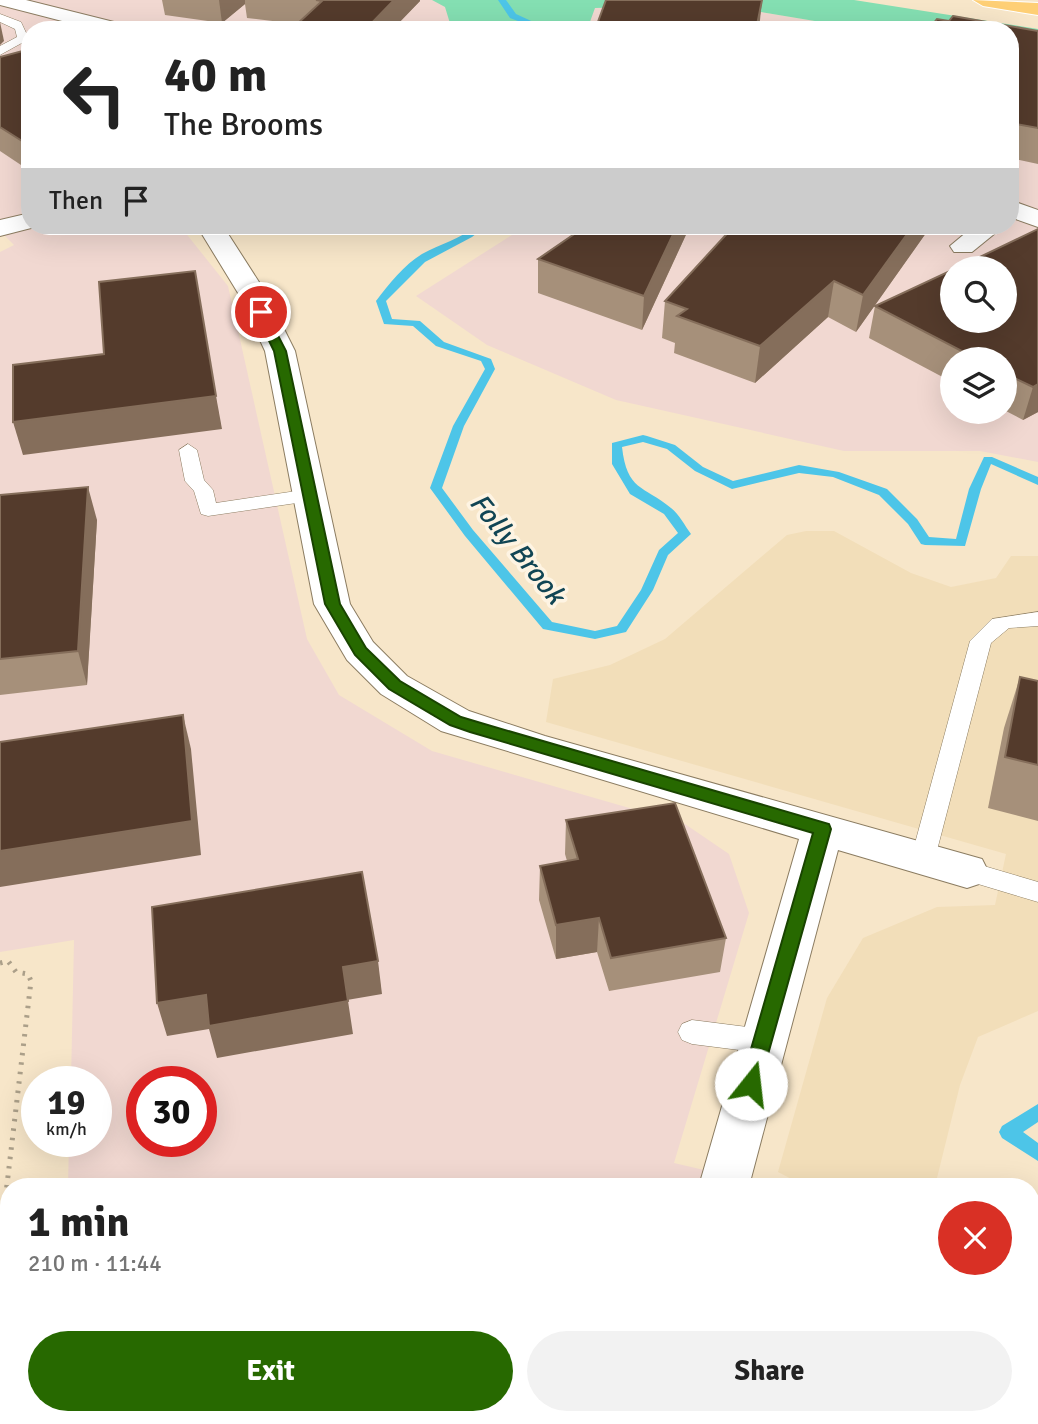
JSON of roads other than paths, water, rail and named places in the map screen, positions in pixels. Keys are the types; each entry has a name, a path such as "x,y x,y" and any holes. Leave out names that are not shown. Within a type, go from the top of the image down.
{"highway":[{"path":"983,0 1038,9"}],"street":[{"path":"2,0 87,21"},
{"path":"0,211 21,208"},
{"path":"1019,213 1038,219"},
{"path":"0,228 21,223"},
{"path":"216,235 251,293 280,351 332,604 360,651 394,685 467,725 538,748 967,871"},
{"path":"963,246 978,235"},
{"path":"726,1178 823,829"}],"lane":[{"path":"0,18 16,23 21,29"},
{"path":"0,51 21,40"},
{"path":"188,450 195,481 203,490 208,510 310,495"},
{"path":"923,858 981,641 991,628 1002,622 1038,620"},
{"path":"967,871 1038,892"},
{"path":"692,1032 763,1041"}],"waterway":[{"name":"Folly Brook","path":"502,0 513,16 526,21"},
{"name":"Folly Brook","path":"469,235 421,259 381,301 388,322 416,323 440,344 486,359 490,369 458,426 436,488 469,533 548,626 595,635 621,629 647,590 663,553 685,534 668,511 634,491 618,464 616,445 643,438 671,447 699,469 732,485 799,469 835,474 883,492 913,522 925,541 961,543 975,489 988,459 1038,481"},
{"name":"Folly Brook","path":"1038,1112 1008,1132 1038,1153"}]}
